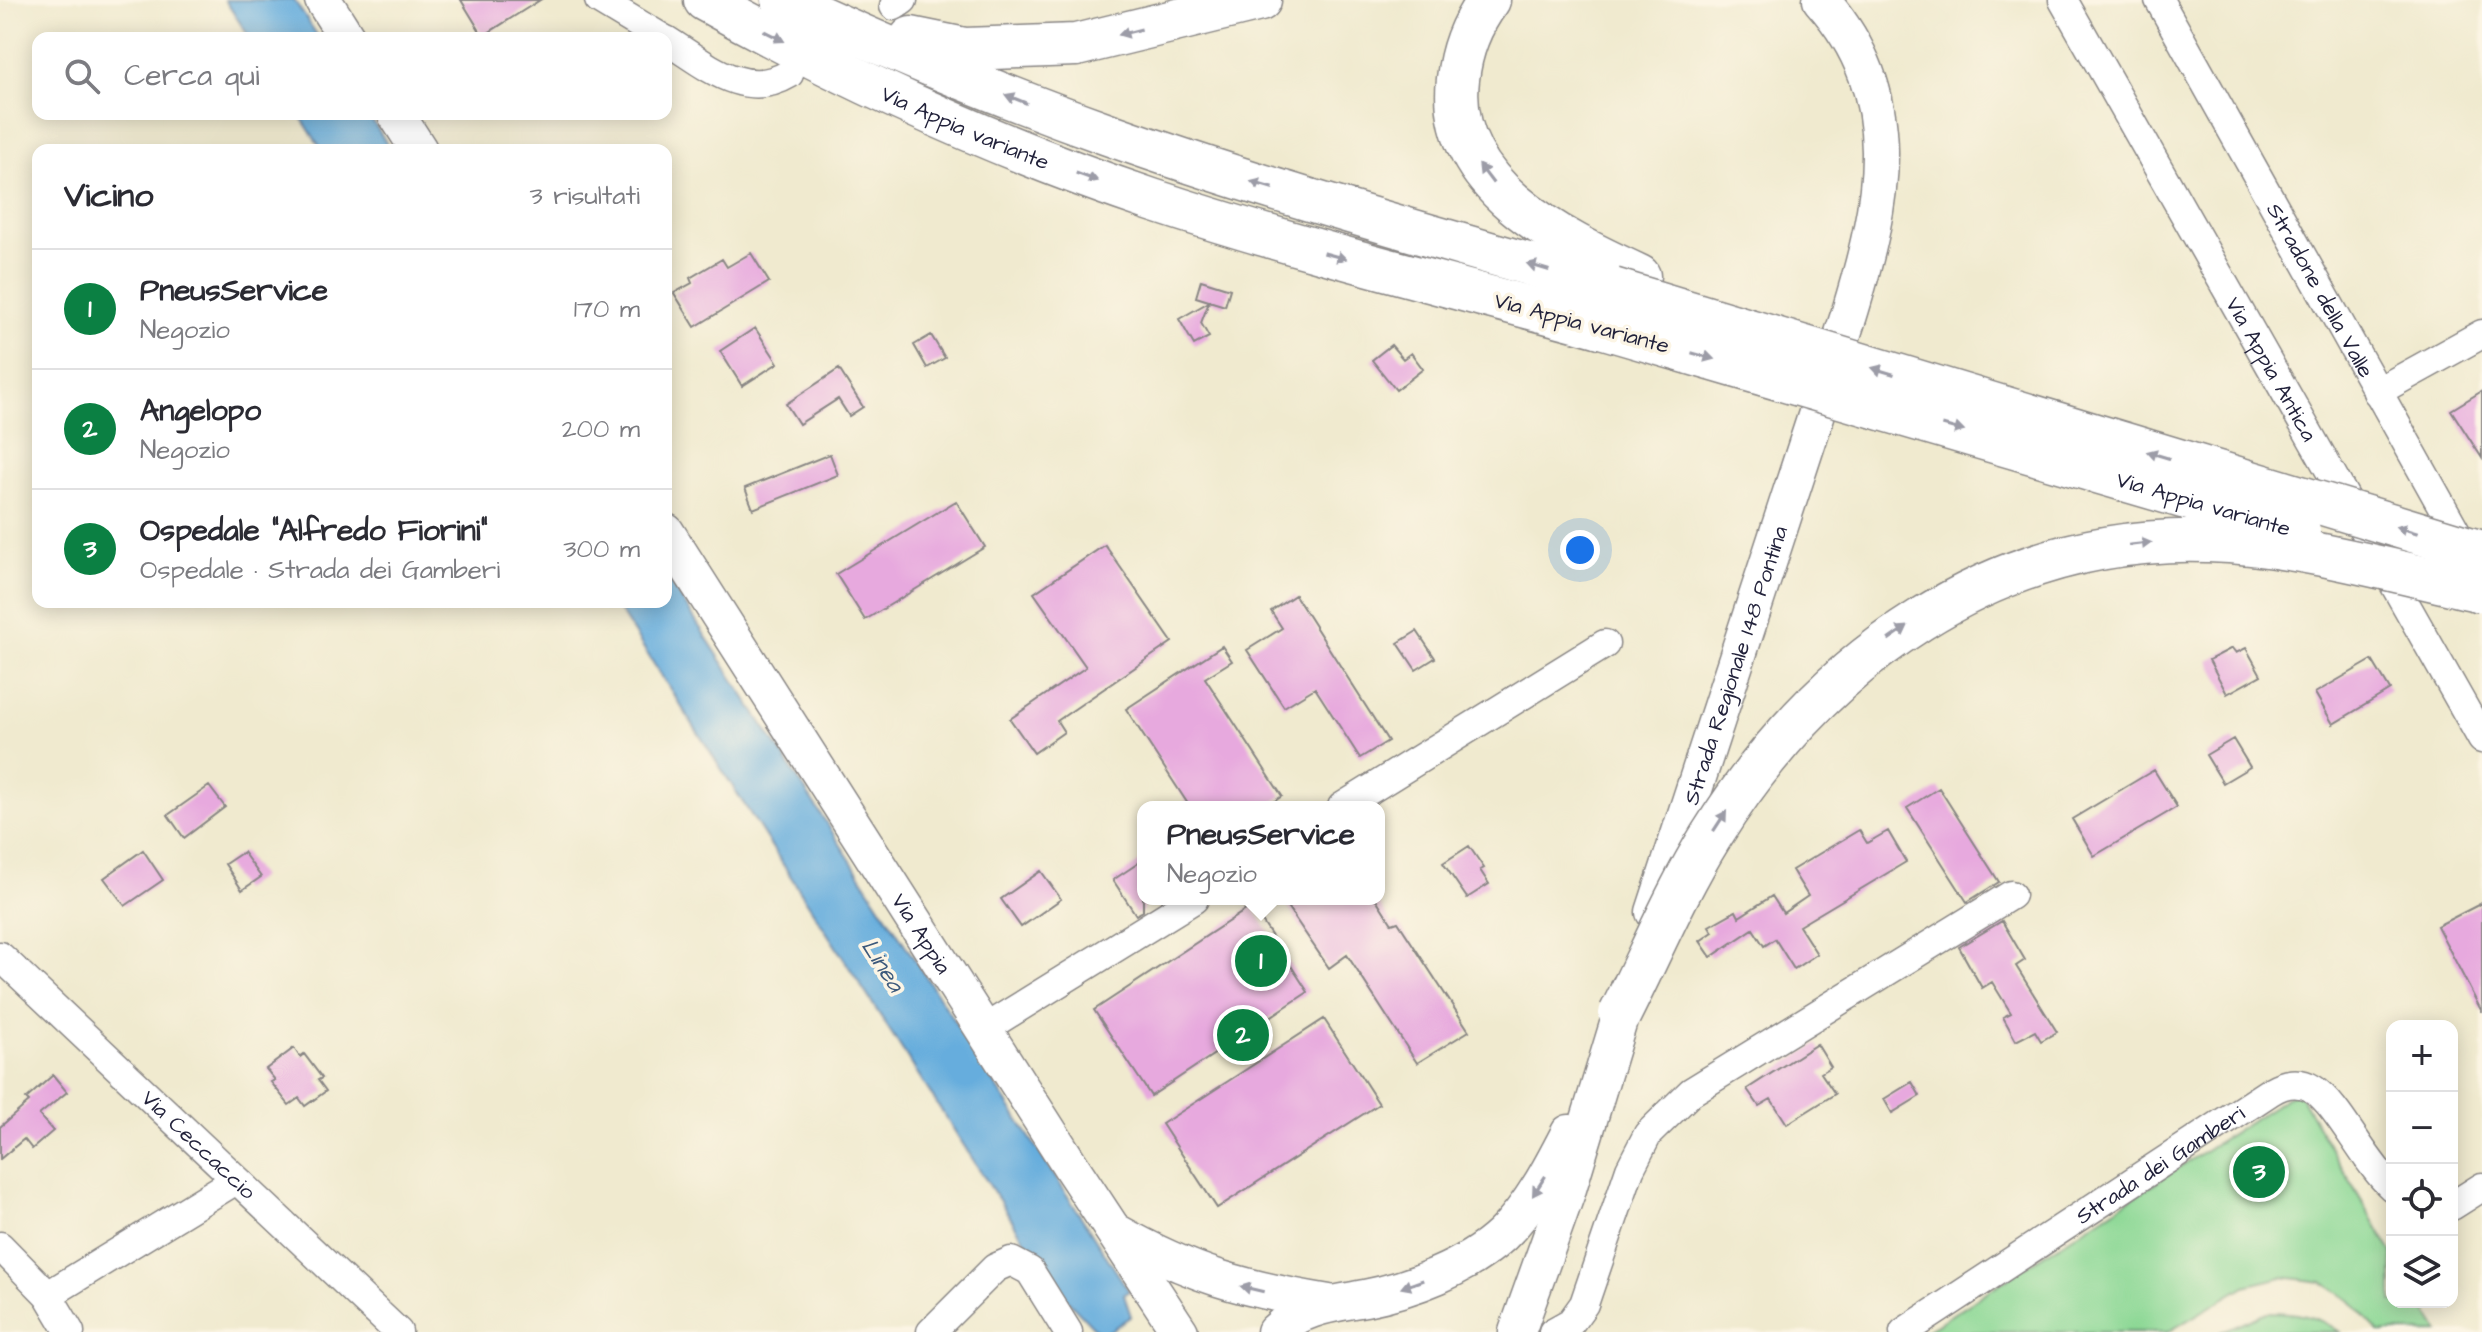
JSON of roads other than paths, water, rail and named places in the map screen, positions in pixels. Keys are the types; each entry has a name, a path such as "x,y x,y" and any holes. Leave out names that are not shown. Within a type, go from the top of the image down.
{"highway":[{"name":"Via Appia variante","path":"705,0 943,118 1080,174 1190,212 1316,251 1610,294 1825,353 2482,552"},
{"name":"Via Appia variante","path":"783,0 966,80 1109,135 1610,294 2165,490 2482,589"},
{"path":"802,0 892,33 965,49 1076,45 1260,0"},
{"path":"1489,0 1469,34 1458,75 1459,120 1470,150 1495,185 1518,207 1549,229 1610,294"},
{"path":"1620,1014 1698,857 1758,767 1816,703 1871,654 1906,627 1956,598 2004,576 2067,557 2143,543 2192,541 2241,543 2291,550 2482,589"}],"main road":[{"path":"323,0 343,32"},
{"name":"Strada Regionale 148 Pontina","path":"1517,1332 1567,1192 1620,1014 1729,688 1868,250 1879,198 1881,146 1872,94 1848,37 1821,0"},
{"path":"400,120 415,144"},
{"name":"Via Appia","path":"672,541 1180,1332"},
{"path":"1275,1332 1299,1315 1329,1303 1396,1290 1453,1268 1502,1235 1552,1166 1620,1014"},
{"path":"1535,1332 1567,1192"},
{"path":"1111,1229 1203,1275 1245,1288 1329,1303"}],"street":[{"path":"599,0 652,32"},
{"name":"Via Appia Antica","path":"2063,0 2482,739"},
{"name":"Stradone della Valle","path":"2159,0 2482,579"},
{"path":"672,44 721,73 752,85 771,83 789,74"},
{"path":"2377,392 2482,334"},
{"path":"1352,801 1605,644"},
{"path":"1553,1332 1571,1322 1584,1304 1630,1169 1648,1134 1691,1092 2011,895"},
{"path":"984,1029 1184,905"},
{"name":"Via Ceccaccio","path":"0,956 398,1332"},
{"name":"Strada dei Gamberi","path":"1904,1332 2285,1084 2308,1086 2322,1095 2364,1156 2386,1180"},
{"path":"48,1295 236,1180"},
{"path":"2458,1202 2482,1187"},
{"path":"0,1246 48,1295 70,1332"},
{"path":"931,1332 995,1268 1011,1261 1030,1271 1068,1332"}],"water":[{"path":"225,0 294,0 315,32 246,32"},
{"path":"303,120 372,120 387,144 318,144"},
{"name":"Linea","path":"672,584 1129,1291 1124,1295 1131,1316 1108,1332 1098,1332 1055,1287 618,608 672,608"}],"place":[{"name":"PneusService","path":"1261,961"},
{"name":"Angelopo","path":"1243,1035"},
{"name":"Ospedale \"Alfredo Fiorini\"","path":"2259,1172"}]}
